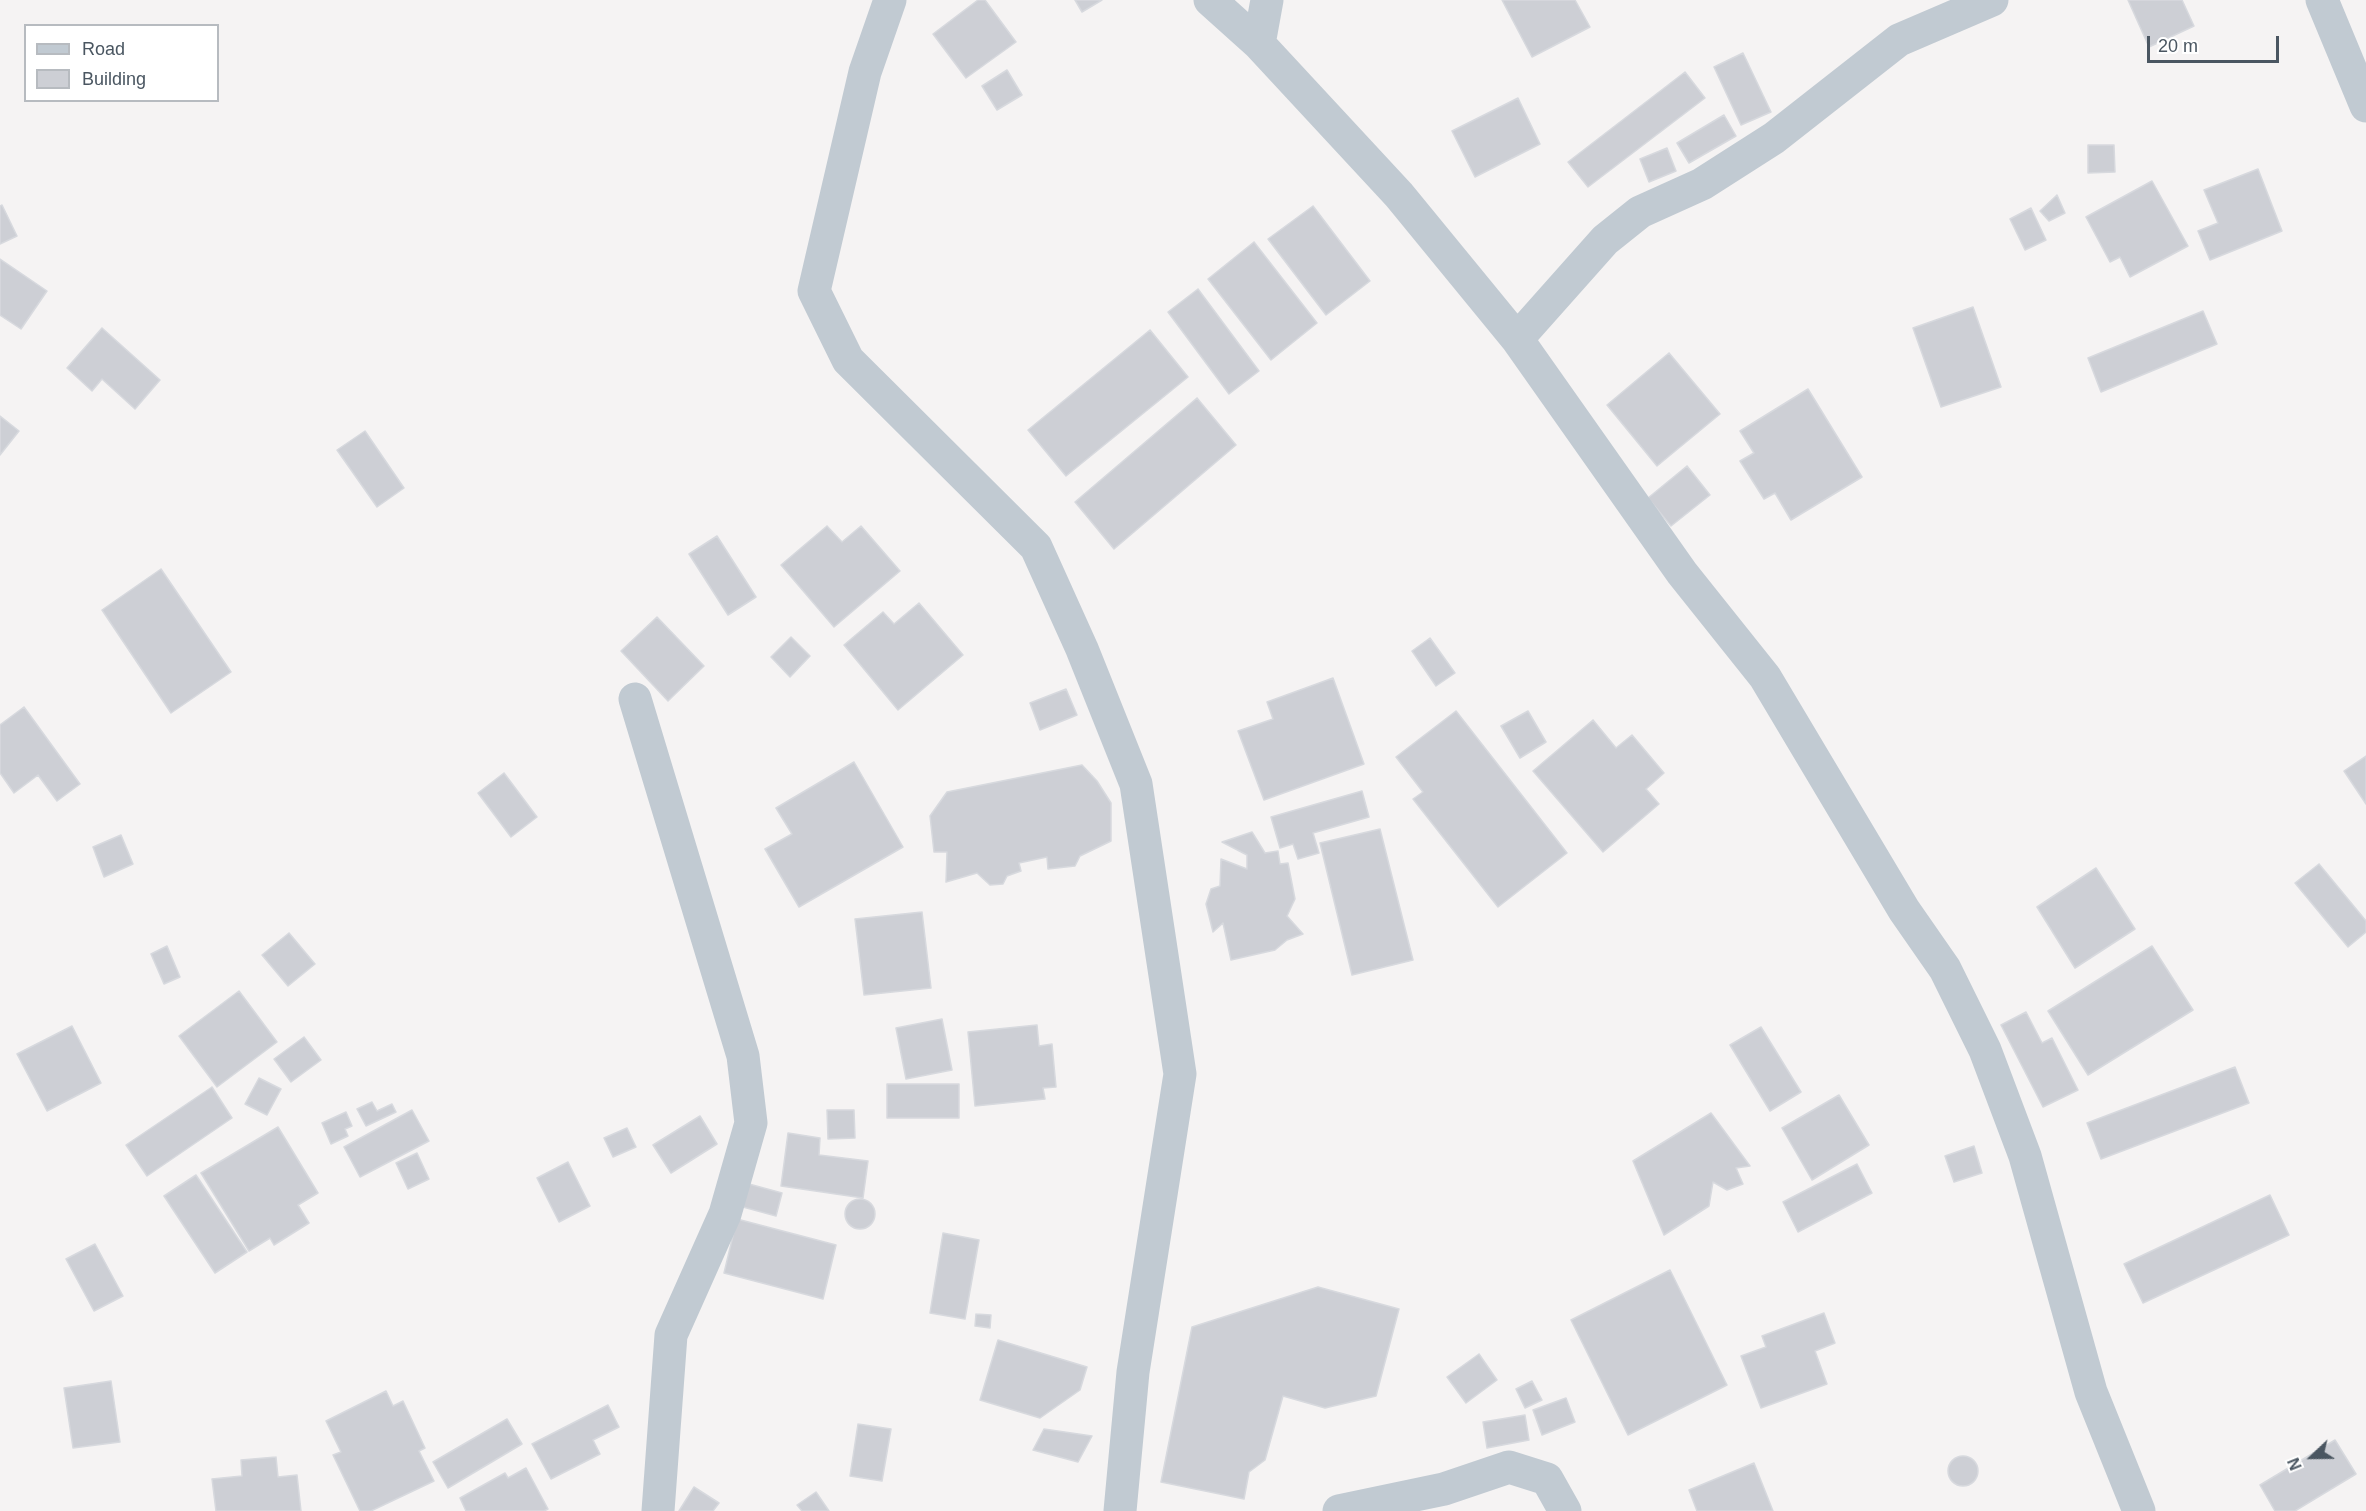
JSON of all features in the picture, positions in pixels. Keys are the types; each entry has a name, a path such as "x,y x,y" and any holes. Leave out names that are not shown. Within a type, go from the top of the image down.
{"street":[{"path":"890,0 865,72 813,291 848,360 1036,547 1082,649 1136,784 1140,807 1180,1074 1132,1372 1120,1511"},
{"path":"1259,44 1267,0"},
{"path":"1517,339 1605,240 1641,212 1702,184 1774,138 1899,40 1992,0"},
{"path":"2322,0 2366,106"},
{"path":"1216,1 1399,195 1517,339 1682,573 1765,677 1904,910 1945,969 1985,1050 2025,1156 2091,1392 2139,1511"},
{"path":"634,699 743,1056 751,1123 725,1214 671,1335 658,1511"},
{"path":"1339,1511 1444,1489 1509,1467 1547,1479 1565,1511"}],"building":[{"path":"978,0 985,0 1016,42 966,78 933,34"},
{"path":"1075,0 1102,0 1082,12"},
{"path":"1502,0 1575,0 1590,27 1532,57"},
{"path":"2128,0 2182,0 2194,26 2149,47"},
{"path":"1743,53 1771,112 1741,125 1714,67"},
{"path":"1007,70 1022,95 997,110 982,86"},
{"path":"1685,72 1705,98 1588,187 1568,162"},
{"path":"1518,98 1540,144 1475,177 1452,131"},
{"path":"1724,115 1736,136 1689,163 1677,143"},
{"path":"2088,145 2114,145 2115,172 2088,173"},
{"path":"1667,148 1676,171 1649,182 1640,159"},
{"path":"2258,169 2282,231 2210,260 2198,231 2218,223 2204,190"},
{"path":"2152,181 2188,246 2130,277 2120,257 2110,262 2086,217"},
{"path":"2057,195 2065,213 2049,221 2040,211"},
{"path":"2,205 17,236 0,244 0,206"},
{"path":"1313,206 1370,281 1326,315 1268,239"},
{"path":"2031,208 2046,240 2025,250 2010,219"},
{"path":"1254,242 1317,323 1271,360 1208,279"},
{"path":"0,259 47,291 21,329 0,315"},
{"path":"1198,289 1259,371 1229,394 1168,312"},
{"path":"1973,307 2001,387 1941,407 1913,328"},
{"path":"2203,311 2217,344 2101,392 2088,358"},
{"path":"102,328 160,380 135,409 102,379 92,391 67,368"},
{"path":"1150,330 1188,377 1066,476 1028,430"},
{"path":"1669,353 1720,414 1657,466 1607,405"},
{"path":"1808,389 1862,477 1791,520 1775,493 1764,499 1740,461 1754,453 1740,431"},
{"path":"1197,398 1236,445 1114,549 1075,502"},
{"path":"0,416 19,431 0,455"},
{"path":"365,431 404,488 377,507 337,450"},
{"path":"1687,466 1710,495 1671,526 1648,498"},
{"path":"827,526 842,542 861,526 900,571 834,627 781,565"},
{"path":"717,536 756,597 728,615 689,554"},
{"path":"161,569 231,672 171,713 102,610"},
{"path":"919,603 963,655 898,710 844,645 883,612 894,624"},
{"path":"657,617 704,666 668,701 621,651"},
{"path":"791,637 810,656 790,677 771,657"},
{"path":"1430,638 1455,673 1436,686 1412,651"},
{"path":"1333,678 1364,764 1264,800 1238,731 1273,719 1267,702"},
{"path":"1066,689 1077,715 1040,730 1030,703"},
{"path":"24,707 80,784 57,801 38,775 14,793 0,773 0,725"},
{"path":"1456,711 1567,853 1498,907 1413,799 1423,792 1396,757"},
{"path":"1528,711 1546,742 1520,758 1501,726"},
{"path":"1593,720 1616,748 1632,735 1664,773 1646,789 1659,804 1603,852 1533,771"},
{"path":"2366,756 2366,804 2344,771"},
{"path":"854,762 903,847 799,907 765,849 792,834 776,808"},
{"path":"1082,765 1097,781 1111,803 1111,841 1080,856 1075,866 1048,869 1047,857 1019,863 1021,871 1007,876 1003,884 990,885 977,873 946,882 947,852 934,852 930,816 947,792"},
{"path":"504,773 537,817 511,837 478,793"},
{"path":"1362,791 1369,817 1313,833 1319,853 1298,859 1293,844 1280,848 1271,817"},
{"path":"1380,829 1413,960 1352,975 1320,843"},
{"path":"1252,832 1265,853 1278,851 1280,864 1288,863 1295,899 1287,916 1303,934 1287,940 1275,950 1231,960 1223,923 1213,932 1206,904 1211,889 1220,886 1221,859 1247,869 1247,855 1222,842"},
{"path":"121,835 133,864 104,877 93,847"},
{"path":"2319,864 2366,921 2366,932 2348,947 2295,883"},
{"path":"2096,868 2135,929 2075,968 2037,907"},
{"path":"922,912 931,988 864,995 855,919"},
{"path":"289,933 315,964 288,986 262,955"},
{"path":"167,946 180,977 164,984 151,954"},
{"path":"2152,946 2193,1010 2088,1075 2048,1011"},
{"path":"239,991 277,1042 217,1087 179,1036"},
{"path":"2026,1012 2042,1043 2052,1038 2078,1090 2043,1107 2001,1025"},
{"path":"942,1019 952,1070 906,1079 896,1028"},
{"path":"1037,1025 1039,1046 1052,1044 1056,1087 1043,1088 1045,1099 975,1106 968,1032"},
{"path":"72,1026 101,1083 47,1111 17,1054"},
{"path":"1761,1027 1801,1092 1770,1111 1730,1045"},
{"path":"304,1037 321,1060 291,1082 274,1059"},
{"path":"2235,1067 2249,1103 2101,1159 2087,1123"},
{"path":"259,1078 281,1089 267,1115 245,1104"},
{"path":"887,1084 959,1084 959,1118 887,1118"},
{"path":"212,1087 232,1118 147,1176 126,1145"},
{"path":"1839,1095 1869,1145 1812,1180 1782,1128"},
{"path":"372,1102 377,1111 392,1104 396,1112 366,1126 357,1109"},
{"path":"412,1110 429,1141 360,1177 344,1147"},
{"path":"827,1110 854,1110 855,1138 828,1139"},
{"path":"346,1112 352,1126 345,1129 348,1136 331,1144 322,1123"},
{"path":"1711,1113 1750,1166 1736,1168 1743,1184 1727,1190 1713,1182 1709,1206 1664,1235 1633,1161"},
{"path":"700,1116 717,1144 671,1173 653,1145"},
{"path":"278,1127 318,1193 298,1205 309,1223 274,1245 270,1238 249,1251 201,1173"},
{"path":"627,1128 636,1147 613,1157 604,1138"},
{"path":"788,1133 820,1138 819,1155 868,1161 863,1198 781,1186"},
{"path":"1974,1146 1982,1173 1954,1182 1945,1156"},
{"path":"417,1153 429,1179 408,1189 396,1163"},
{"path":"568,1162 590,1206 559,1222 537,1178"},
{"path":"1857,1164 1872,1193 1798,1232 1783,1202"},
{"path":"196,1175 247,1252 215,1273 164,1196"},
{"path":"749,1184 782,1193 776,1216 743,1207"},
{"path":"2270,1195 2289,1235 2143,1303 2124,1264"},
{"path":"860,1199 871,1203 875,1214 871,1225 860,1229 849,1225 845,1214 849,1203"},
{"path":"737,1219 836,1245 823,1299 724,1273"},
{"path":"943,1233 979,1240 965,1319 930,1313"},
{"path":"95,1244 123,1296 94,1311 66,1259"},
{"path":"1670,1270 1727,1385 1628,1435 1571,1320"},
{"path":"1318,1287 1399,1309 1376,1396 1325,1408 1283,1396 1265,1460 1249,1472 1244,1499 1161,1482 1192,1327"},
{"path":"1824,1313 1835,1343 1815,1351 1827,1384 1761,1408 1741,1356 1766,1347 1762,1336"},
{"path":"976,1314 991,1315 990,1328 975,1326"},
{"path":"998,1340 1087,1367 1080,1390 1040,1418 980,1400"},
{"path":"1479,1354 1497,1380 1466,1403 1447,1377"},
{"path":"111,1381 120,1442 73,1448 64,1388"},
{"path":"1532,1381 1542,1400 1525,1408 1516,1389"},
{"path":"386,1391 393,1406 403,1401 425,1448 419,1451 434,1481 371,1511 360,1511 333,1455 341,1452 326,1421"},
{"path":"1566,1398 1575,1422 1542,1435 1533,1410"},
{"path":"608,1405 619,1427 593,1440 600,1454 551,1479 532,1444"},
{"path":"1525,1415 1529,1440 1487,1448 1483,1422"},
{"path":"507,1419 522,1444 448,1488 433,1462"},
{"path":"858,1424 891,1429 882,1481 850,1476"},
{"path":"1044,1429 1092,1436 1078,1462 1033,1450"},
{"path":"2335,1440 2356,1474 2295,1511 2275,1511 2260,1485"},
{"path":"1963,1456 1974,1460 1978,1471 1974,1482 1963,1486 1952,1482 1948,1471 1952,1460"},
{"path":"276,1457 278,1477 297,1475 301,1511 216,1511 212,1479 242,1476 241,1460"},
{"path":"1754,1463 1773,1511 1697,1511 1689,1490"},
{"path":"526,1468 548,1509 544,1511 466,1511 460,1498 505,1473 508,1478"},
{"path":"694,1487 719,1503 713,1511 679,1511"},
{"path":"816,1492 829,1511 802,1511 797,1505"}]}
